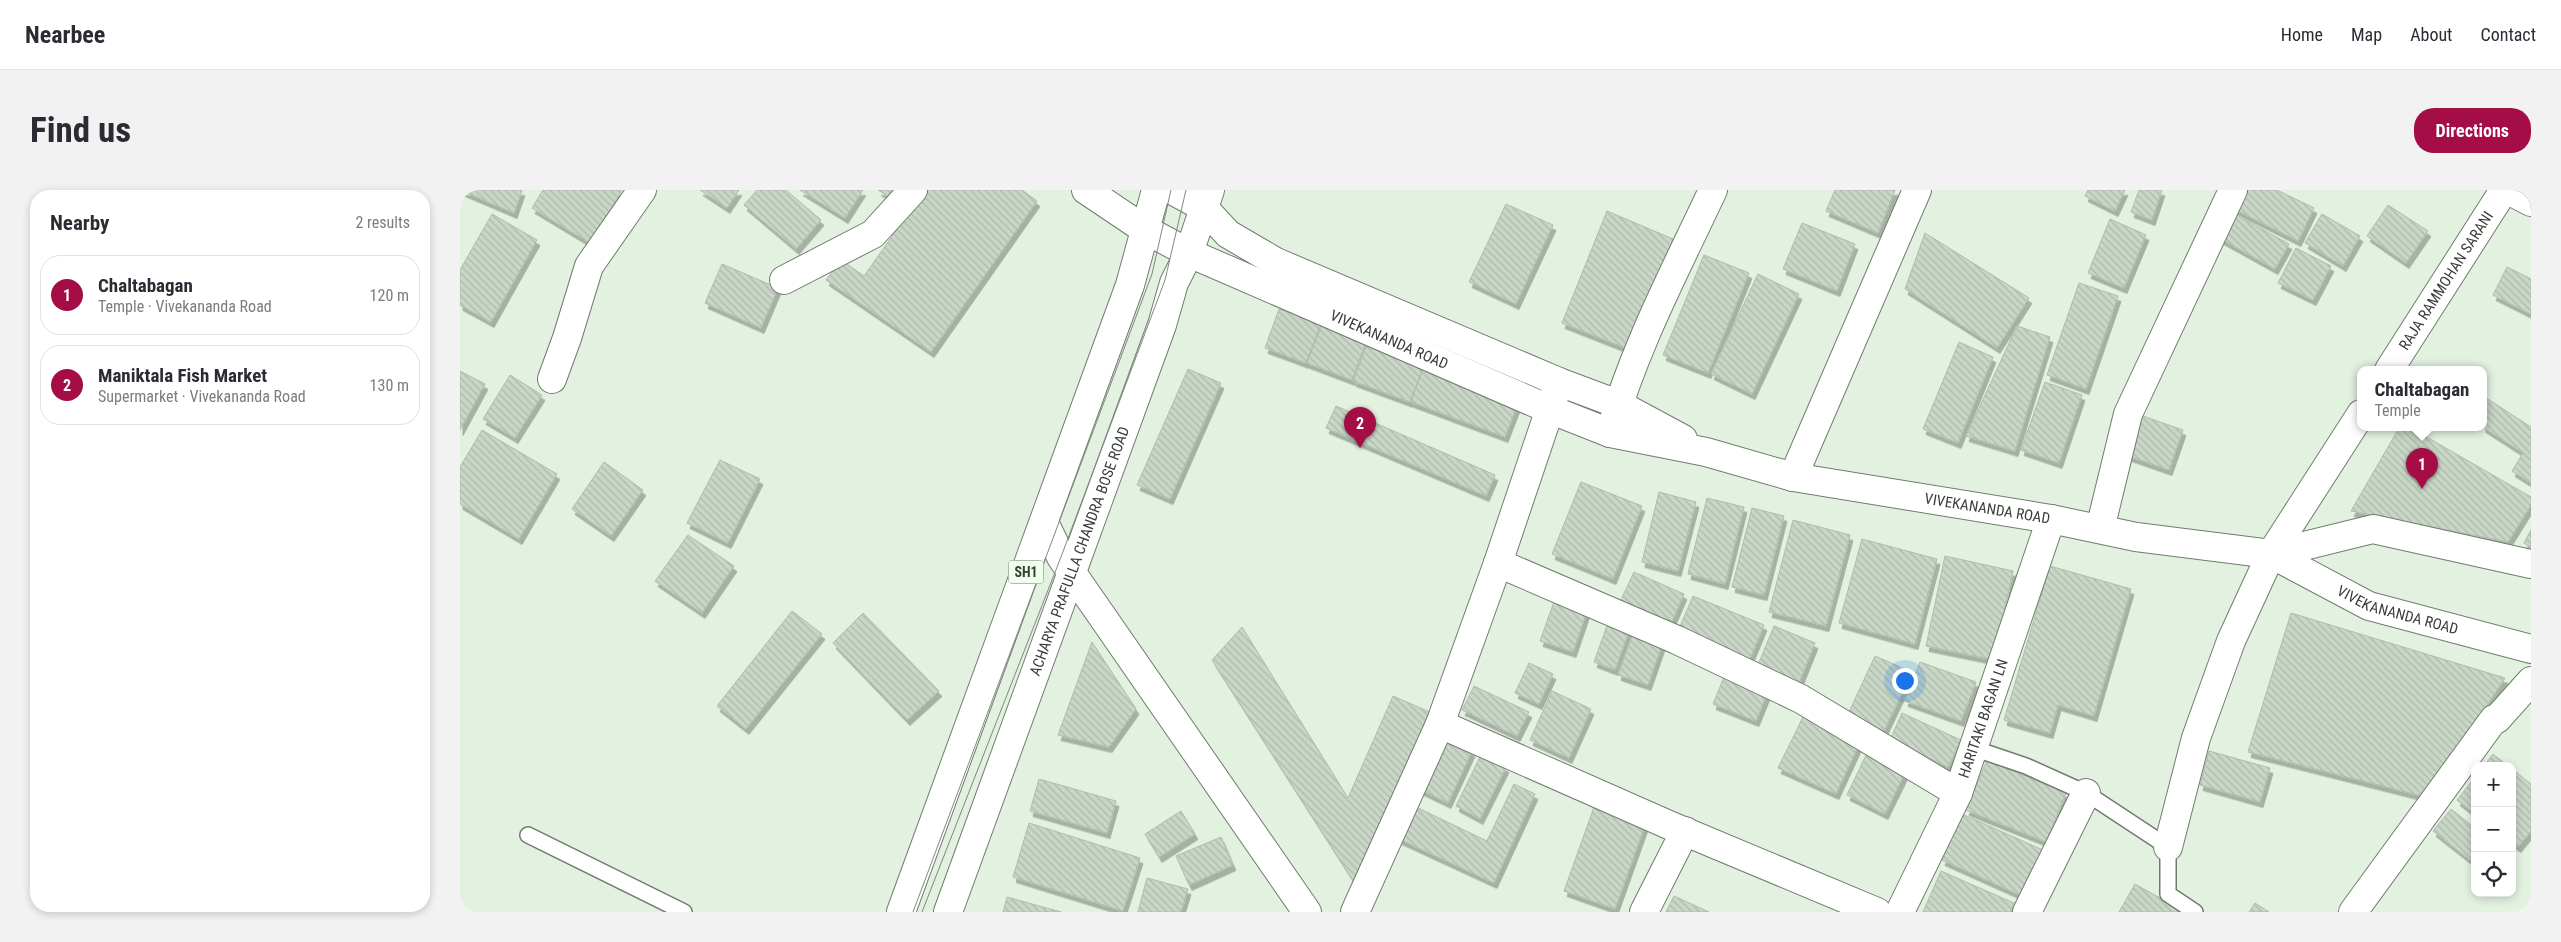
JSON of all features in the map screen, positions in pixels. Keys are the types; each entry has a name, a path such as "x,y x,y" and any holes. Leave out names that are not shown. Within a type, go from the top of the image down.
{"street":[{"path":"552,379 568,338 589,266 642,190"},
{"path":"784,280 874,234 913,190"},
{"name":"SH1","path":"901,912 1130,284 1156,190"},
{"name":"VIVEKANANDA ROAD","path":"1172,190 1206,198 1228,234 1276,262 1558,382 1618,404 1706,452"},
{"path":"1610,433 1618,404 1644,338 1713,190"},
{"path":"1793,476 1917,190"},
{"path":"2100,529 2128,414 2233,190"},
{"name":"RAJA RAMMOHAN SARANI","path":"2392,366 2504,190"},
{"path":"2508,190 2531,202"},
{"name":"VIVEKANANDA ROAD","path":"1097,197 1144,229 1189,253 1549,409 1610,433 1706,452 1793,476 2051,520 2136,537 2271,554 2369,606 2531,649"},
{"name":"ACHARYA PRAFULLA CHANDRA BOSE ROAD","path":"948,912 1162,325 1174,283 1189,253 1206,198"},
{"path":"1355,912 1440,724 1498,563 1558,382"},
{"path":"2168,847 2196,738 2231,641 2271,554 2357,420"},
{"name":"HARITAKI BAGAN LN","path":"1900,912 1958,794 2051,520"},
{"path":"1044,522 1061,557 1308,912"},
{"name":"VIVEKANANDA ROAD","path":"2271,554 2374,529 2531,564"},
{"path":"1498,563 1677,640 1802,699 1958,794"},
{"path":"2359,910 2494,719 2531,681"},
{"path":"1440,724 1877,912"},
{"path":"2027,912 2086,793"},
{"path":"1644,912 1685,831"}],"lane":[{"path":"1973,748 2026,766 2086,793 2168,847 2168,894 2195,912"},
{"path":"528,835 684,912"}],"building":[{"path":"460,190 522,190 514,213"},
{"path":"543,190 622,190 590,243 532,208"},
{"path":"700,190 739,190 727,208"},
{"path":"757,190 786,190 821,220 796,249 744,205"},
{"path":"800,190 863,190 845,218"},
{"path":"878,190 892,190 888,196"},
{"path":"925,190 1022,190 1037,201 931,352 826,280 841,260 864,276"},
{"path":"1835,190 1895,190 1878,233 1826,211"},
{"path":"2088,190 2125,190 2115,211 2085,196"},
{"path":"2139,190 2162,190 2152,220 2131,212"},
{"path":"2243,190 2277,190 2314,208 2298,241 2234,209"},
{"path":"1506,204 1553,225 1516,304 1469,282"},
{"path":"2388,205 2428,231 2406,263 2367,236"},
{"path":"1607,211 1673,239 1628,349 1562,323"},
{"path":"2233,213 2289,244 2275,269 2219,238"},
{"path":"492,214 537,240 491,322 460,305 460,270"},
{"path":"2322,214 2360,236 2343,266 2305,243"},
{"path":"2110,219 2146,235 2124,288 2088,273"},
{"path":"1802,223 1855,244 1837,291 1783,269"},
{"path":"1925,233 2029,298 1997,348 1905,289"},
{"path":"2296,248 2331,266 2313,300 2278,283"},
{"path":"1704,255 1749,273 1708,373 1663,355"},
{"path":"722,264 778,288 761,328 705,303"},
{"path":"2507,267 2531,279 2531,314 2493,295"},
{"path":"1758,274 1799,294 1752,394 1711,374"},
{"path":"2079,283 2118,296 2086,389 2047,375"},
{"path":"1279,309 1321,324 1306,363 1265,348"},
{"path":"1322,324 1366,341 1352,380 1307,363"},
{"path":"2017,326 2050,337 2015,451 1966,436"},
{"path":"1368,342 1425,363 1410,402 1353,381"},
{"path":"1959,342 1993,357 1958,443 1923,429"},
{"path":"1425,362 1520,398 1505,437 1411,402"},
{"path":"1188,369 1221,383 1170,499 1137,485"},
{"path":"460,371 485,384 460,430"},
{"path":"510,375 542,395 515,438 483,419"},
{"path":"2045,382 2082,395 2059,463 2021,450"},
{"path":"2487,399 2531,427 2531,483 2512,471 2523,453 2487,430"},
{"path":"1336,406 1495,475 1486,496 1326,428"},
{"path":"2137,414 2183,430 2169,470 2123,454"},
{"path":"482,430 557,474 519,539 460,504 460,467"},
{"path":"2397,431 2416,431 2531,497 2531,505 2508,542 2351,511"},
{"path":"720,460 760,479 728,543 687,523"},
{"path":"604,462 643,490 611,536 572,509"},
{"path":"1581,482 1642,506 1613,579 1552,554"},
{"path":"1659,492 1696,502 1678,571 1642,562"},
{"path":"1707,498 1744,507 1725,584 1688,574"},
{"path":"1752,508 1784,516 1764,595 1732,587"},
{"path":"1793,520 1850,535 1826,626 1769,612"},
{"path":"2531,530 2531,547 2524,543"},
{"path":"688,535 734,566 702,613 655,581"},
{"path":"1862,539 1937,559 1915,644 1839,623"},
{"path":"1945,556 2013,571 1994,660 1926,646"},
{"path":"2050,566 2131,589 2094,716 2058,705 2050,733 2004,720"},
{"path":"1634,572 1684,594 1670,626 1619,604"},
{"path":"1556,596 1588,608 1573,652 1540,641"},
{"path":"1693,596 1764,625 1749,661 1678,631"},
{"path":"792,611 822,634 746,729 717,706"},
{"path":"863,613 939,691 907,720 833,643"},
{"path":"2291,613 2505,678 2426,797 2248,752"},
{"path":"1609,620 1630,628 1615,670 1594,662"},
{"path":"1774,626 1815,643 1799,683 1758,665"},
{"path":"1242,627 1348,798 1393,696 1432,713 1354,882 1212,660"},
{"path":"1635,628 1664,639 1648,685 1618,675"},
{"path":"1092,642 1136,709 1109,747 1058,735"},
{"path":"1875,656 1912,672 1884,731 1848,714"},
{"path":"1920,662 1976,682 1961,721 1905,701"},
{"path":"1529,663 1553,674 1539,704 1515,693"},
{"path":"1726,672 1769,689 1756,721 1713,704"},
{"path":"1474,686 1529,712 1517,736 1462,710"},
{"path":"1552,691 1591,709 1569,758 1530,740"},
{"path":"1902,713 1961,740 1948,767 1890,740"},
{"path":"1804,715 1860,742 1836,794 1778,768"},
{"path":"1439,736 1472,751 1448,803 1415,787"},
{"path":"2209,751 2270,768 2260,802 2200,785"},
{"path":"1867,753 1906,771 1885,814 1847,795"},
{"path":"2493,754 2503,762 2487,762"},
{"path":"1481,755 1506,767 1480,819 1456,806"},
{"path":"1987,760 2066,793 2046,842 1966,810"},
{"path":"2516,772 2531,784 2531,831 2518,847 2516,846"},
{"path":"1039,779 1116,801 1107,833 1030,811"},
{"path":"2471,782 2471,811 2457,800"},
{"path":"1514,784 1535,794 1494,883 1399,839 1414,806 1487,841"},
{"path":"1594,807 1645,825 1615,909 1564,891"},
{"path":"2451,809 2471,825 2471,861 2433,831"},
{"path":"1181,811 1195,834 1159,857 1145,834"},
{"path":"1962,814 2043,850 2022,896 1942,860"},
{"path":"1029,823 1140,858 1123,911 1013,877"},
{"path":"1221,837 1233,865 1189,885 1176,856"},
{"path":"1941,871 2014,903 2010,912 1923,912"},
{"path":"1147,878 1188,889 1181,912 1138,912"},
{"path":"2135,884 2185,912 2119,912"},
{"path":"1674,896 1709,912 1666,912"},
{"path":"1007,897 1061,912 1003,912"},
{"path":"2255,903 2269,912 2249,912"}],"tram line":[{"path":"913,912 1152,274 1171,190"},
{"path":"922,912 1061,557 1165,280 1186,190"}],"place":[{"name":"Maniktala Fish Market","path":"1360,448"},
{"name":"Chaltabagan","path":"2422,489"}]}
